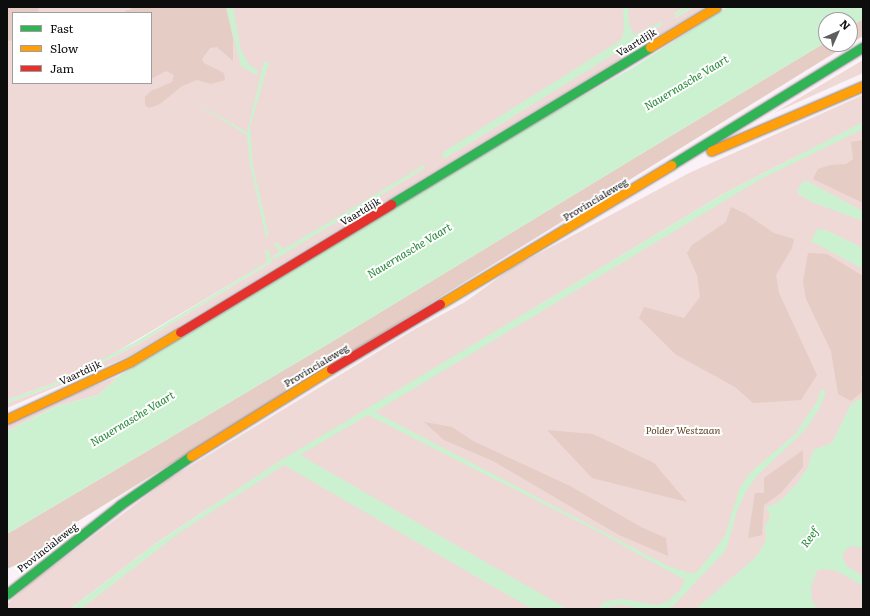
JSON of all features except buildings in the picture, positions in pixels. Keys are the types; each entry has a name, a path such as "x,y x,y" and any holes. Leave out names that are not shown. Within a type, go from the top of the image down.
{"main road":[{"name":"Vaartdijk","path":"7,419 130,362 716,7"},
{"name":"Provincialeweg","path":"7,594 120,505 216,438 652,177 731,126 863,47"},
{"name":"Provincialeweg","path":"652,177 863,86"}],"green space":[{"path":"7,7 685,7 675,13 675,18 693,7 706,7 129,356 7,408 7,403 62,383 138,344 272,262 267,259 268,262 101,361 60,381 7,400","holes":["663,24 624,47 444,159 628,41","425,168 274,259 273,256"]},
{"path":"863,60 863,73 774,113"},
{"name":"Polder Westzaan","path":"863,95 863,609 74,609 212,506 155,544 70,609 7,609 7,604 31,583 169,479 415,329 465,302 512,268 689,173","holes":["797,156 521,316 723,194"]},
{"path":"119,376 98,395 57,406 7,431 7,421"}],"shaded area":[{"path":"7,7 39,7 38,12 12,12 12,40 7,41"},
{"path":"129,7 226,7 233,39 233,61 217,47 210,48 202,59 204,63 224,73 225,80 211,84 197,80 182,86 160,104 149,108 145,105 145,97 151,91 172,82 174,75 166,71 152,78 152,12 126,12 125,10 132,10"},
{"path":"863,19 863,36 858,39 858,22"},
{"path":"818,47 818,52 836,52 75,523 29,559 7,569 7,534 323,347"},
{"path":"863,140 863,203 813,179 818,169 831,165 846,164 853,159 851,142"},
{"path":"731,207 746,214 774,233 794,239 792,248 776,275 779,293 817,375 801,400 753,403 735,387 675,354 639,318 644,307 684,318 700,297 697,275 687,253 692,245 726,222"},
{"path":"808,253 827,254 863,276 863,375 861,376 863,391 851,401 838,394 831,351 806,299 803,282"},
{"path":"424,422 452,427 473,441 570,486 641,527 666,538 668,556 619,535 493,461 444,440"},
{"path":"547,430 593,434 654,463 687,502 592,478"},
{"path":"803,450 803,467 781,493 764,505 762,535 748,538 755,493 764,493 764,478"}],"water":[{"path":"226,7 233,7 241,50 249,65 259,71 257,75 241,66"},
{"path":"623,7 628,7 629,25 634,35 661,22 663,24 444,159 442,153 621,40 624,30"},
{"path":"685,7 693,7 675,18 675,13"},
{"name":"Nauernasche Vaart","path":"727,7 863,7 863,19 858,22 858,12 818,12 818,47 323,347 7,534 7,431 57,406 98,395 119,376 506,140 634,67"},
{"path":"264,62 269,62 250,127 253,166 269,236 266,237 250,165 247,135 185,97 247,132"},
{"path":"863,122 863,129 759,180 375,412 670,567 693,574 699,570 725,536 740,487 751,472 795,434 817,402 821,390 826,391 819,409 805,430 757,476 746,491 737,511 726,550 673,606 666,609 642,609 622,605 598,609 605,601 623,599 657,605 668,601 680,590 685,580 595,530 368,415 300,455 567,609 532,609 284,465 179,533 81,609 70,609 155,544 278,462 723,194"},
{"path":"424,165 425,168 274,260 273,256 280,252 274,245 276,242 284,249"},
{"path":"805,180 863,211 863,221 814,203 798,194 797,190"},
{"path":"817,229 826,230 863,248 863,269 811,241"},
{"path":"265,250 269,250 272,262 138,344 62,383 7,403 7,400 60,381 137,341 267,262"},
{"name":"Reef","path":"863,397 863,548 850,546 843,553 843,559 847,566 863,576 863,586 837,571 822,569 816,572 811,588 813,604 820,609 696,609 757,556 766,540 765,525 769,521 770,515 766,508 780,501 796,485 808,467 813,450 832,443 851,404"}],"traffic: fast":[{"path":"391,204 650,47"},
{"path":"671,165 863,47"},
{"path":"7,594 120,505 191,456"}],"traffic: slow":[{"path":"650,47 716,7"},
{"path":"711,151 863,86"},
{"path":"440,304 671,165"},
{"path":"7,419 130,362 180,332"},
{"path":"191,456 331,369"}],"traffic: jam":[{"path":"180,332 391,204"},
{"path":"331,369 440,304"}]}
